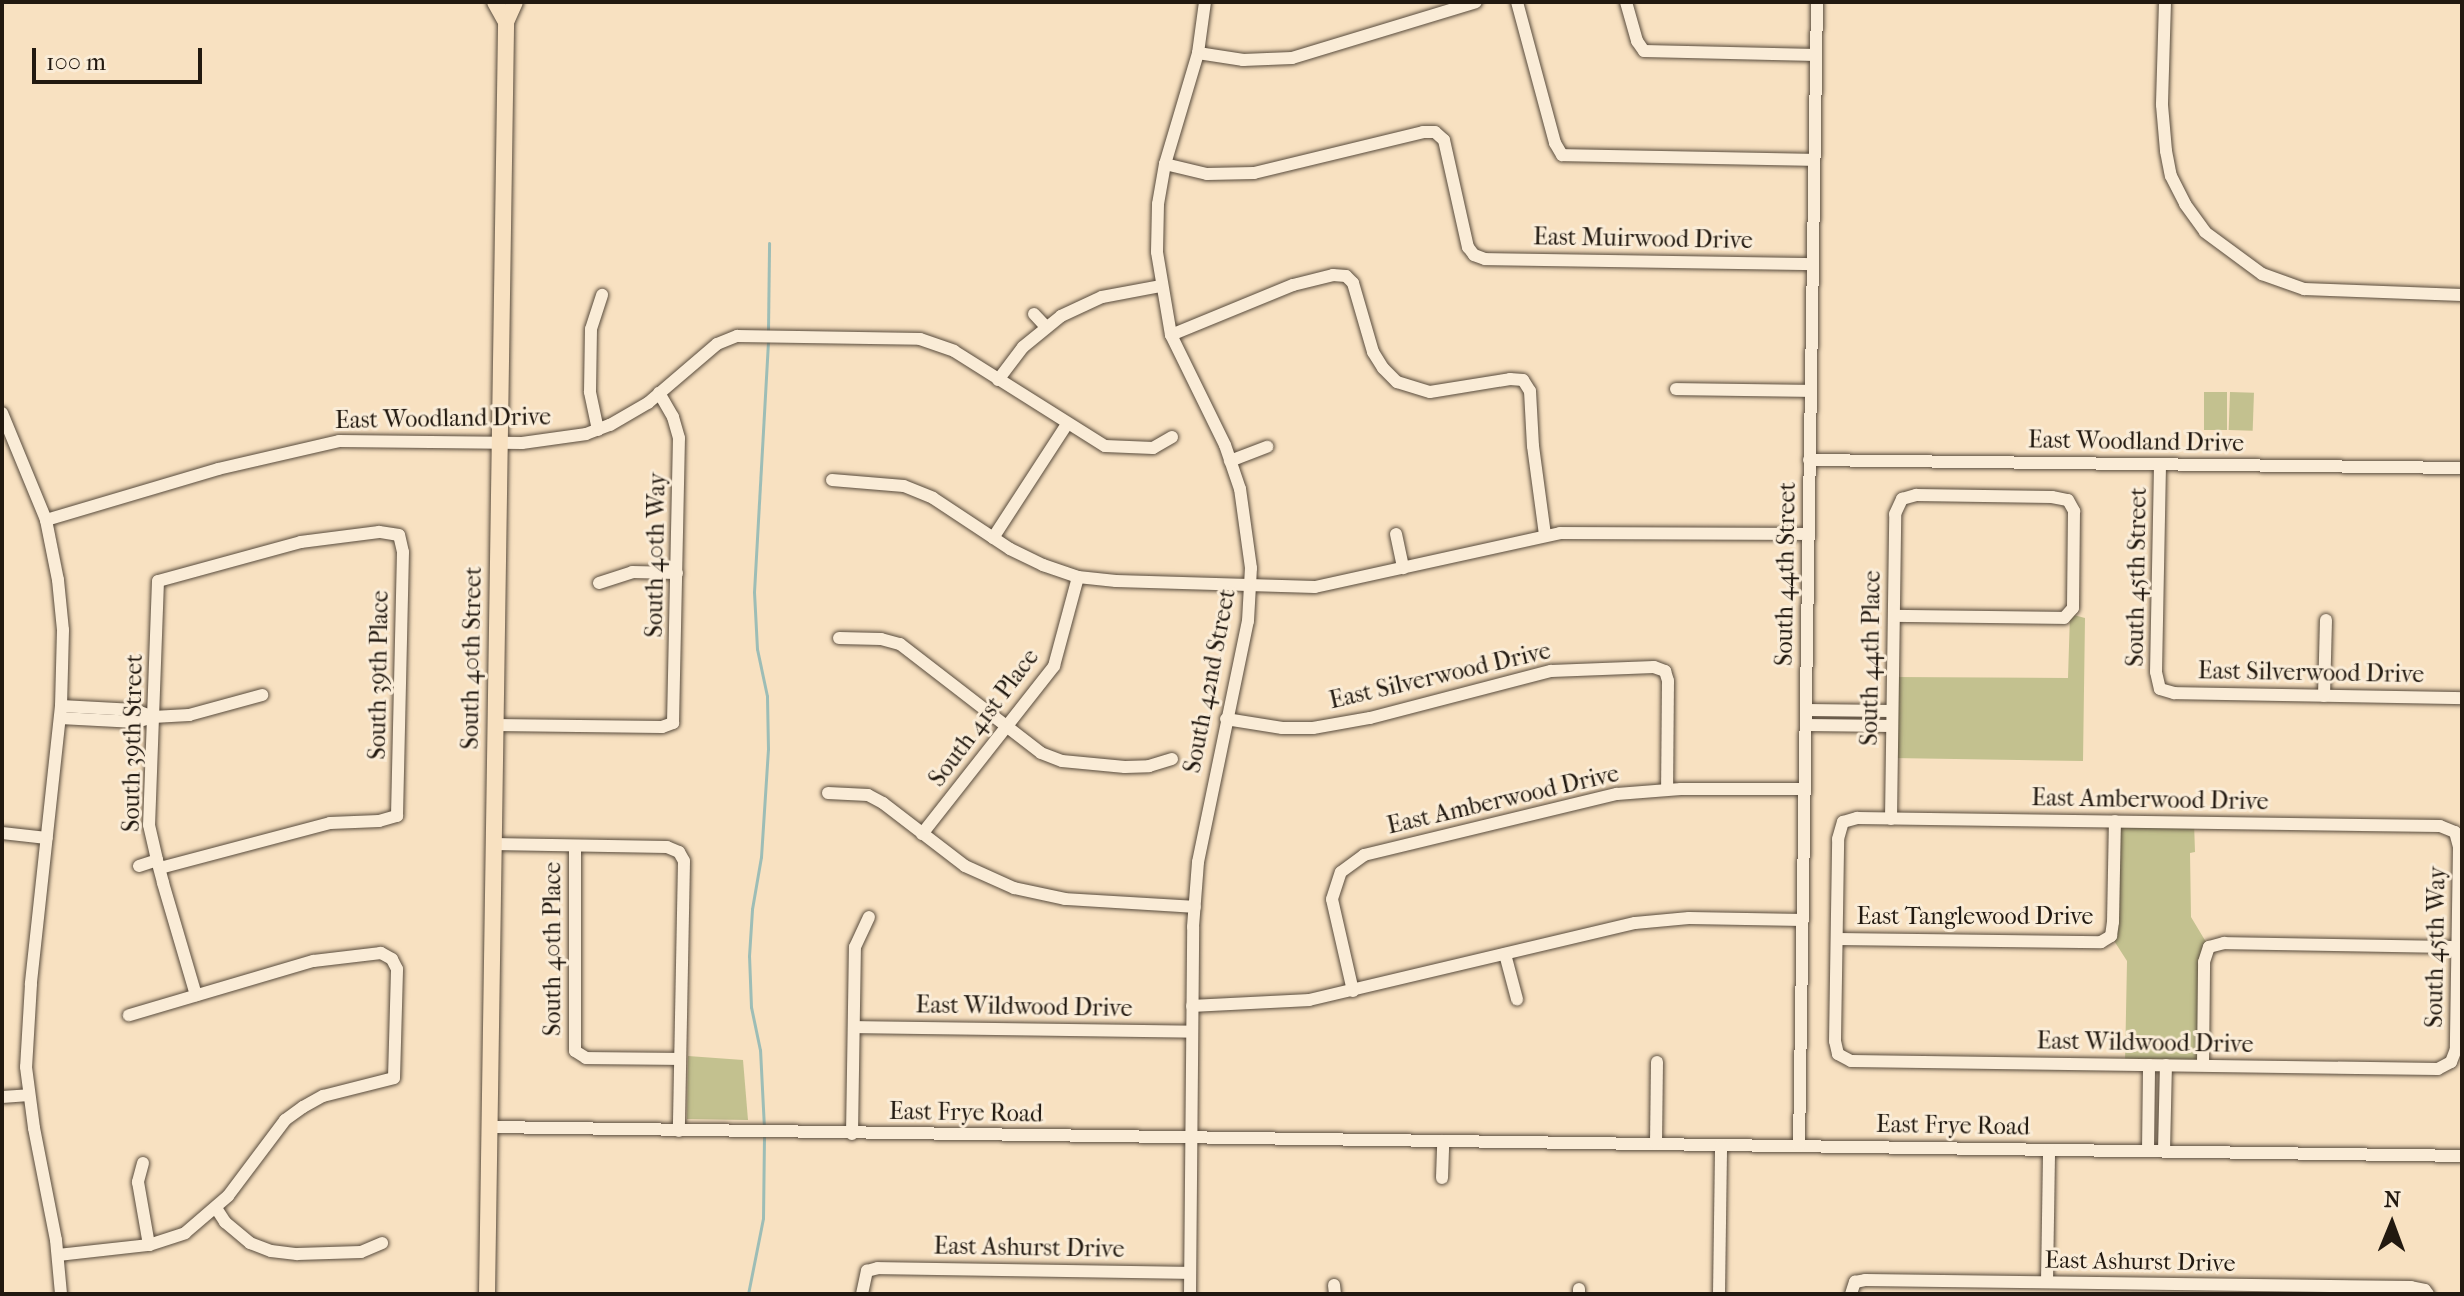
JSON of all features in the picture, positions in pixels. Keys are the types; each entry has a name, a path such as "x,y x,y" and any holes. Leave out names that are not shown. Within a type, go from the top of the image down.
{"main road":[{"name":"South 40th Street","path":"495,2 506,22"},
{"name":"South 40th Street","path":"487,1294 506,22 515,2"}],"street":[{"name":"South 42nd Street","path":"1190,1294 1195,907 1202,832 1248,621 1251,586 1248,531 1230,461 1171,335 1160,286 1157,229 1165,164 1198,53 1205,2"},
{"path":"1198,53 1243,60 1292,58 1476,2"},
{"path":"1517,2 1555,143 1562,155 1814,160"},
{"path":"1626,2 1637,41 1644,51 1816,55"},
{"name":"South 44th Street","path":"1799,1146 1817,2"},
{"path":"2165,2 2162,105 2171,176 2185,204 2205,232 2232,255 2262,274 2304,289 2345,294 2462,295"},
{"name":"East Muirwood Drive","path":"1165,164 1207,174 1254,173 1423,132 1435,132 1444,140 1468,247 1474,255 1485,259 1813,264"},
{"path":"1171,335 1293,285 1333,275 1346,276 1353,283 1373,352 1397,382 1430,392 1510,379 1523,380 1530,391 1533,446 1545,535"},
{"path":"998,380 1023,347 1046,327 1102,297 1160,286"},
{"path":"598,430 590,392 591,329 602,295"},
{"path":"1034,314 1046,327"},
{"name":"East Woodland Drive","path":"46,520 218,469 326,444 378,440 541,442 598,430 659,393 717,344 737,336 920,339 954,351 1092,440 1114,447 1153,448 1172,437"},
{"path":"1676,389 1811,391"},
{"name":"South 40th Way","path":"495,725 662,727 673,723 679,438 673,417 659,393"},
{"path":"2,413 46,520 58,580 63,630 60,712 27,1023 29,1095 58,1255 61,1294"},
{"path":"993,538 1067,424"},
{"path":"1230,461 1267,447"},
{"name":"East Woodland Drive","path":"1809,460 2462,468"},
{"name":"South 45th Street","path":"2160,465 2156,672 2160,689"},
{"path":"832,480 904,486 933,498 1027,558 1078,577 1315,587 1545,535 1596,531 1809,534"},
{"name":"South 44th Place","path":"1891,819 1895,514 1902,499 1916,495 2052,497 2068,500 2074,511 2070,614 2064,618 1894,616"},
{"name":"South 39th Street","path":"196,995 149,825 158,581 301,542 379,532 399,535"},
{"path":"1396,534 1403,568"},
{"name":"South 39th Place","path":"158,864 330,823 379,821 397,816 403,552 399,535"},
{"path":"599,583 632,572 677,573"},
{"name":"South 41st Place","path":"922,834 1054,666 1078,577"},
{"path":"2324,696 2326,620"},
{"path":"839,638 872,638 900,644 1041,753 1062,761 1125,767 1149,766 1172,759"},
{"name":"East Silverwood Drive","path":"1226,719 1282,728 1313,728 1370,718 1551,671 1654,667 1665,671 1668,681 1667,789"},
{"name":"East Silverwood Drive","path":"2160,689 2174,693 2462,698"},
{"path":"60,712 136,722 153,717 189,715 262,695"},
{"path":"1806,710 1892,711"},
{"path":"1851,710 1851,726"},
{"path":"1806,725 1892,726"},
{"name":"East Amberwood Drive","path":"1353,991 1332,899 1341,872 1352,861 1566,803 1667,789 1805,789"},
{"path":"828,793 868,795 883,803 965,866 989,879 1037,895 1195,907"},
{"name":"East Amberwood Drive","path":"1837,939 1838,839 1843,822 1857,818 2440,826 2455,832"},
{"name":"East Tanglewood Drive","path":"1837,939 2101,942 2111,936 2115,821"},
{"name":"South 45th Way","path":"2451,1062 2456,1049 2458,947 2459,847 2455,832"},
{"path":"2,833 47,838"},
{"path":"493,844 667,847 679,852 684,861 679,1131"},
{"name":"South 40th Place","path":"575,846 572,1041 575,1051 586,1058 680,1059"},
{"path":"139,866 158,864"},
{"path":"852,1134 855,947 869,917"},
{"path":"1192,1006 1265,1005 1353,991 1597,930 1661,920 1803,920"},
{"name":"East Wildwood Drive","path":"1837,939 1838,1054 1851,1061 2438,1069 2451,1062"},
{"path":"2203,1065 2204,962 2209,947 2224,943 2458,947"},
{"path":"58,1255 149,1245 185,1233 216,1208 285,1120 323,1096 394,1078 397,969 392,959 381,953 324,959 129,1015"},
{"path":"1505,954 1517,999"},
{"name":"East Wildwood Drive","path":"854,1027 1192,1032"},
{"path":"1656,1144 1657,1062"},
{"path":"2148,1151 2149,1065"},
{"path":"2164,1151 2166,1065"},
{"path":"2,1097 29,1095"},
{"path":"2149,1108 2165,1108"},
{"name":"East Frye Road","path":"490,1127 2462,1156"},
{"path":"1442,1178 1443,1141"},
{"path":"1719,1294 1721,1145"},
{"path":"2047,1282 2049,1150"},
{"path":"143,1163 138,1182 149,1245"},
{"path":"216,1208 225,1222 250,1243 271,1251 297,1254 361,1252 382,1243"},
{"name":"East Ashurst Drive","path":"862,1294 867,1271 878,1268 1190,1273"},
{"name":"East Ashurst Drive","path":"1853,1288 2047,1282 2426,1292"}],"shaded area":[{"path":"2204,392 2227,392 2227,430 2204,430"},
{"path":"2230,392 2254,393 2253,431 2229,430"},
{"path":"2070,614 2085,618 2083,761 1892,758 1893,677 2068,678"},
{"path":"2115,821 2194,822 2195,852 2190,853 2191,917 2209,947 2203,1065 2125,1064 2127,961 2111,936"},
{"path":"688,1056 743,1060 748,1120 687,1119"}],"waterway":[{"path":"768,331 769,243"},
{"path":"764,1128 760,1050 751,1007 749,956 752,909 761,857 768,749 767,696 757,649 754,592 768,339"},
{"path":"748,1294 763,1218 764,1135"}]}
